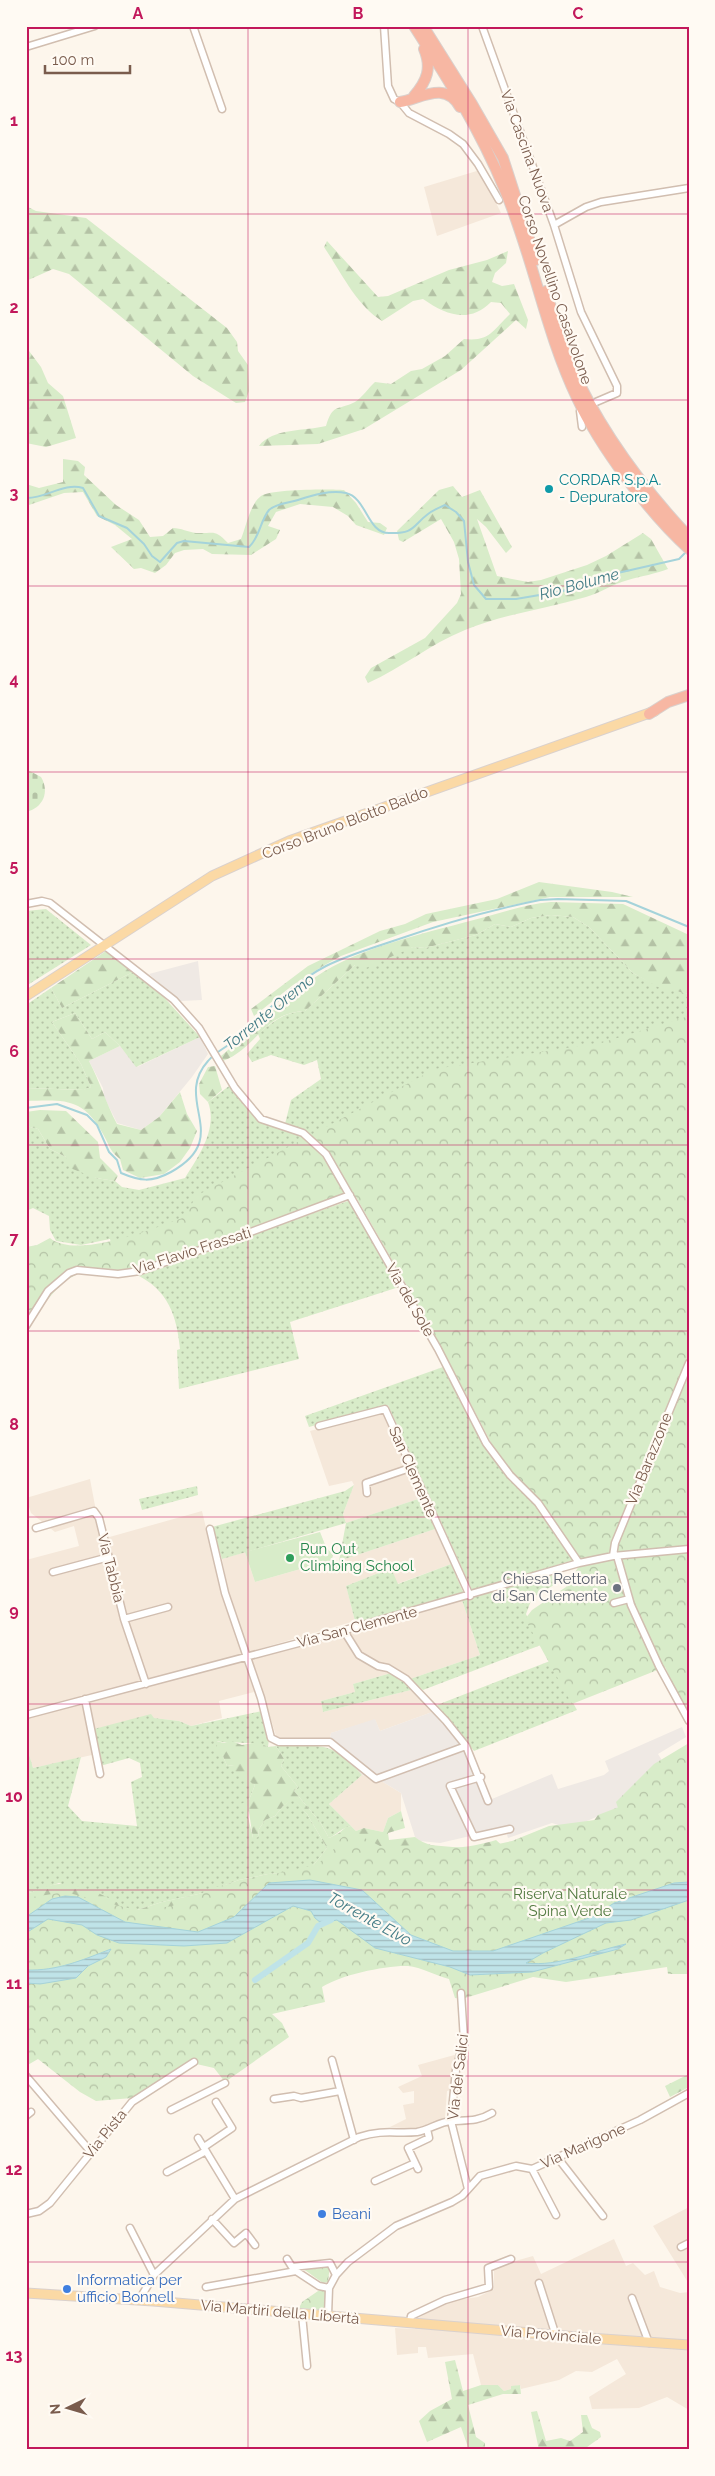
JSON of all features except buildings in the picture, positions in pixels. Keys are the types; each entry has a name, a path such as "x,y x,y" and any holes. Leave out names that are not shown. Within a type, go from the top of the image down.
{"highway":[{"path":"411,26 428,59 425,81 414,96"},
{"name":"Corso Novellino Casalvolone","path":"414,26 456,90 483,140 502,182 558,350 577,398 612,458 687,542"},
{"name":"Corso Novellino Casalvolone","path":"423,26 472,104 502,158 570,362 596,416 616,449 687,542"},
{"path":"429,26 472,104"},
{"path":"400,102 414,96 439,93 458,103 502,182"},
{"path":"649,714 668,702 689,694"}],"main road":[{"name":"Corso Bruno Blotto Baldo","path":"26,996 212,876 289,841 689,700"},
{"name":"Via Martiri della Libertà","path":"26,2293 412,2322"},
{"name":"Via Provinciale","path":"412,2322 556,2336 689,2345"}],"street":[{"path":"26,47 95,26"},
{"path":"193,26 222,109"},
{"path":"384,26 388,86 394,98 412,116 435,126 463,144 478,164 499,200"},
{"name":"Via Cascina Nuova","path":"482,26 554,225 582,312 617,386 617,393 613,397 596,402"},
{"path":"554,225 586,207 601,202 689,188"},
{"path":"580,411 582,427"},
{"name":"Via del Sole","path":"26,904 50,903 174,1000 199,1028 235,1088 261,1119 302,1133 326,1154 438,1349 486,1443 501,1464 543,1509 579,1563"},
{"name":"Via Flavio Frassati","path":"26,1326 48,1291 69,1273 77,1270 118,1274 140,1271 350,1195"},
{"name":"Via Barazzone","path":"615,1556 615,1542 689,1363"},
{"name":"San Clemente","path":"319,1426 385,1410 470,1596"},
{"path":"367,1493 366,1482 410,1468"},
{"name":"Via Tabbia","path":"36,1528 94,1511 109,1557 124,1619 146,1684"},
{"path":"210,1529 225,1593 261,1698 271,1738 274,1740 330,1742 376,1779 466,1746"},
{"name":"Via San Clemente","path":"26,1715 344,1631 579,1563 615,1556 689,1549"},
{"path":"615,1556 629,1600 659,1666 689,1721"},
{"path":"52,1572 109,1557"},
{"path":"614,1603 629,1600"},
{"path":"124,1619 168,1607"},
{"path":"344,1631 359,1655 378,1666 388,1668 406,1679 429,1701 466,1746 481,1777 488,1801"},
{"path":"84,1699 100,1774"},
{"path":"481,1777 450,1786 474,1837 510,1829"},
{"name":"Via dei Salici","path":"461,1994 464,2040 456,2070 451,2121 468,2189"},
{"path":"332,2060 354,2140"},
{"name":"Via Pista","path":"26,2214 39,2211 50,2203 132,2102 194,2062"},
{"path":"26,2076 91,2152"},
{"path":"171,2110 225,2083"},
{"path":"274,2099 294,2096 302,2098 340,2091"},
{"name":"Via Marigone","path":"328,2315 330,2288 336,2274 348,2262 396,2226 452,2202 480,2176 516,2166 532,2169 640,2120 689,2093"},
{"path":"167,2172 205,2149 232,2128 216,2102"},
{"path":"139,2300 154,2275 212,2219 236,2199 354,2140 377,2131 418,2132 451,2121 484,2118 492,2113"},
{"path":"375,2181 416,2166 408,2148 429,2138 427,2129"},
{"path":"198,2138 236,2199"},
{"path":"557,2157 603,2216"},
{"path":"532,2169 556,2214"},
{"path":"212,2219 234,2243 246,2233 255,2245"},
{"path":"130,2228 154,2275"},
{"path":"681,2248 689,2243"},
{"path":"287,2259 292,2267 330,2263 336,2274"},
{"path":"412,2322 411,2316 424,2308 489,2287 488,2268 511,2259"},
{"path":"206,2287 296,2271 319,2286 330,2288"},
{"path":"539,2284 556,2336"},
{"path":"632,2298 649,2343"},
{"path":"302,2315 307,2366"}],"shaded area":[{"path":"480,170 501,213 437,236 424,187"},
{"path":"198,961 202,1000 180,1001 149,974"},
{"path":"200,1037 208,1054 159,1117 141,1130 117,1123 104,1097 103,1088 89,1061 120,1046 137,1067"},
{"path":"383,1412 421,1498 346,1523 343,1514 354,1485 352,1481 329,1486 310,1431"},
{"path":"90,1479 109,1580 142,1682 27,1711 26,1560 79,1546 74,1526 55,1532 31,1513 26,1498"},
{"path":"202,1511 222,1595 242,1654 147,1681 127,1620 106,1538"},
{"path":"435,1529 451,1564 397,1584 391,1568 346,1586 355,1621 249,1652 229,1595 222,1559 245,1552 255,1582 332,1560 339,1561"},
{"path":"462,1600 480,1655 410,1679 393,1668 370,1659 361,1651 350,1632"},
{"path":"342,1635 355,1654 365,1663 391,1673 353,1684 355,1692 321,1701 323,1712 415,1689 435,1711 380,1731 375,1720 331,1733 330,1739 282,1739 276,1736 262,1690 219,1701 222,1718 191,1726 179,1721 154,1718 88,1730 92,1755 33,1768 26,1744 26,1719"},
{"path":"435,1711 463,1745 487,1801 552,1774 558,1789 604,1775 609,1771 605,1761 682,1727 686,1737 658,1754 663,1762 624,1805 580,1824 565,1827 552,1823 508,1838 505,1828 440,1843 420,1841 415,1837 401,1793 383,1782 362,1775 331,1747 330,1739 331,1733 375,1719 380,1731"},
{"path":"362,1775 383,1782 401,1793 401,1811 388,1818 383,1832 364,1828 356,1831 329,1804"},
{"path":"458,2054 451,2090 447,2091 445,2117 435,2123 415,2129 390,2127 406,2119 403,2105 414,2103 414,2091 403,2093 398,2087 422,2076 418,2065"},
{"path":"689,2207 689,2284 653,2226"},
{"path":"614,2239 626,2266 633,2263 645,2275 654,2271 660,2287 680,2293 689,2292 689,2410 667,2397 639,2408 592,2409 589,2397 626,2374 617,2359 592,2372 576,2371 559,2380 521,2389 520,2385 504,2391 498,2385 481,2385 473,2354 428,2358 426,2347 418,2347 418,2353 397,2355 395,2328 415,2329 415,2320 439,2306 450,2301 478,2297 494,2289 494,2267 533,2256 541,2274"}],"green space":[{"path":"26,206 36,211 86,218 227,328 237,342 238,351 248,365 249,391 245,402 236,403 193,376 69,274 53,269 26,281"},
{"path":"327,241 378,297 388,296 449,270 487,260 508,251 506,263 495,273 492,282 502,286 514,284 528,320 526,329 516,320 461,370 364,429 318,444 259,446 265,440 281,433 326,426 331,414 336,409 349,405 361,398 375,382 391,384 411,371 422,369 445,356 464,339 480,339 490,334 510,314 501,303 491,302 483,309 474,313 457,315 440,309 423,299 413,301 382,321 364,306 350,287 324,247"},
{"path":"26,347 41,367 48,383 63,396 76,438 46,447 26,443"},
{"path":"63,459 78,461 85,467 84,475 116,505 139,520 150,537 163,536 173,528 196,533 220,535 228,543 241,539 251,510 261,496 276,492 301,490 344,490 356,503 368,522 380,523 387,528 384,535 356,525 348,516 333,507 300,504 276,512 268,526 280,530 276,539 251,555 212,554 203,549 184,550 175,553 166,565 155,573 141,568 134,569 111,547 132,539 115,525 97,516 83,492 64,493 26,506 26,484 39,488 63,482"},
{"path":"453,486 462,497 480,490 512,547 506,553 486,527 477,519 497,576 528,582 541,580 587,565 606,556 643,533 651,539 668,569 622,582 586,597 480,624 440,642 368,683 365,677 371,668 425,638 457,603 461,594 459,559 454,542 441,519 403,542 399,540 397,531 439,490"},
{"path":"26,769 41,777 44,783 45,794 37,807 26,812"},
{"path":"539,882 612,892 633,897 550,897 433,922 341,956 293,985 254,1016 251,1009 308,966 380,931 405,924 426,914 497,899"},
{"path":"551,902 623,904 689,935 689,994 658,987 633,973 589,927 573,917 551,915 531,918 511,927 495,924 476,935 425,948 413,947 366,968 355,965 305,1011 291,1013 279,1018 235,1055 223,1061 221,1056 278,1006 314,978 332,967 374,949 419,934 534,904"},
{"path":"46,909 91,945 26,986 26,911"},
{"path":"551,915 573,917 589,927 633,973 658,986 689,994 689,1068 320,1143 304,1130 285,1124 291,1100 321,1079 317,1060 304,1065 271,1055 252,1062 247,1054 260,1039 258,1034 269,1025 285,1015 305,1011 355,965 413,947 425,948 476,935 495,924 511,927 531,918"},
{"path":"106,951 133,972 62,1008 51,988"},
{"path":"133,972 161,994 200,1037 136,1067 120,1046 105,1032 92,1039 75,1013 52,1022 81,1064 91,1087 84,1090 26,1088 26,1005 51,988 62,1008"},
{"path":"75,1013 92,1039 105,1032 120,1046 89,1061 117,1124 141,1130 159,1117 180,1092 187,1114 197,1131 190,1148 180,1162 164,1174 140,1178 123,1170 120,1159 112,1150 96,1122 80,1107 62,1101 26,1101 26,1088 83,1090 91,1087 81,1064 52,1022"},
{"path":"689,1016 689,1717 665,1667 572,1704 525,1619 532,1610 566,1587 582,1561 537,1496 520,1482 500,1460 436,1337 356,1197 136,1273 96,1270 82,1273 61,1285 26,1327 26,1247 37,1245 50,1238 62,1244 78,1246 97,1244 136,1234 185,1217 196,1196 435,1069 604,1042"},
{"path":"215,1066 222,1090 208,1102 200,1094 199,1084 208,1067"},
{"path":"229,1086 259,1121 295,1133 309,1141 345,1193 117,1272 110,1239 81,1245 56,1241 50,1230 49,1216 33,1208 26,1211 26,1126 38,1129 50,1149 66,1157 96,1178 115,1181 122,1187 139,1190 185,1178 206,1142 211,1122 208,1102"},
{"path":"40,1110 66,1111 98,1142 100,1158 118,1176 115,1181 96,1178 70,1168 66,1157 50,1149 38,1129 26,1126 26,1112"},
{"path":"348,1201 351,1202 399,1287 290,1322 299,1359 179,1389 177,1350 180,1349 173,1315 169,1305 156,1288 137,1275"},
{"path":"443,1367 474,1422 531,1497 574,1560 472,1590 388,1405 309,1427 305,1416"},
{"path":"354,1485 343,1514 346,1523 222,1559 212,1527 345,1491"},
{"path":"197,1486 198,1495 142,1510 139,1499"},
{"path":"421,1498 435,1529 339,1561 346,1523"},
{"name":"Run Out Climbing School","path":"320,1532 326,1547 333,1555 332,1560 255,1582 245,1552"},
{"path":"451,1564 463,1592 359,1622 355,1621 346,1586 391,1568 398,1584"},
{"path":"556,1574 559,1582 532,1598 526,1614 541,1645 423,1690 410,1679 480,1655 462,1600"},
{"path":"550,1661 577,1710 474,1751 437,1705"},
{"path":"391,1673 415,1689 323,1712 321,1701 355,1692 353,1684"},
{"path":"262,1711 269,1739 268,1747 217,1741 227,1766 234,1765 241,1775 255,1785 249,1800 248,1817 253,1838 258,1837 259,1829 265,1820 275,1816 293,1798 307,1814 327,1848 308,1872 268,1874 239,1880 203,1893 162,1902 131,1912 59,1883 26,1894 26,1744 33,1768 81,1757 68,1806 82,1821 137,1826 131,1782 142,1777 140,1763 129,1758 100,1766 94,1729 151,1714 154,1718 179,1721 191,1726"},
{"path":"216,1741 224,1743 231,1741 242,1745 257,1742 268,1747 276,1746 284,1759 281,1766 298,1787 294,1791 320,1822 329,1838 346,1827 351,1826 356,1831 364,1828 383,1832 388,1818 401,1811 405,1828 388,1833 389,1840 415,1837 433,1846 455,1848 496,1840 506,1849 588,1829 598,1815 624,1805 689,1808 234,1917 26,1917 26,1894 56,1884 68,1884 87,1889 107,1897 131,1912 162,1902 203,1893 239,1880 268,1874 308,1872 327,1848 307,1814 293,1799 283,1806 275,1816 265,1820 259,1829 258,1837 253,1839 249,1812 241,1804 249,1800 255,1785 241,1776 235,1776 234,1765 227,1766 223,1756 216,1750"},
{"name":"Riserva Naturale Spina Verde","path":"689,1743 689,1974 668,1974 667,1967 566,1982 533,1977 462,1999 455,1998 449,1979 408,1966 388,1967 352,1975 322,1987 325,2002 272,2014 282,2023 289,2037 225,2082 214,2068 192,2063 132,2098 96,2101 80,2092 38,2059 26,2066 26,1898 65,1892 140,1911 172,1906 216,1887 315,1865 330,1855 340,1839 347,1834 357,1834 380,1846 430,1845 475,1849 512,1841 549,1826 610,1818 620,1814 616,1802 654,1764"},
{"path":"276,1746 324,1747 341,1755 351,1763 362,1775 329,1804 351,1826 329,1838 320,1822 294,1791 298,1787 281,1766 284,1759"},
{"path":"689,2074 689,2087 670,2097 665,2086"},
{"path":"330,2265 328,2282 323,2283 302,2268"},
{"path":"321,2289 327,2289 326,2305 322,2310 299,2308 302,2302"},
{"path":"455,2360 463,2391 481,2385 498,2385 504,2391 511,2389 511,2386 520,2385 521,2394 503,2394 468,2405 476,2437 485,2443 485,2450 469,2450 461,2427 427,2442 419,2421 430,2411 452,2399 445,2362"},
{"path":"537,2411 546,2441 561,2438 570,2441 583,2432 581,2415 587,2415 592,2428 600,2432 601,2437 583,2450 539,2450 531,2412"}],"water":[{"name":"Torrente Elvo","path":"310,1880 362,1890 411,1935 453,1951 493,1951 595,1916 614,1903 674,1883 689,1882 689,1900 631,1920 606,1923 526,1963 538,1964 563,1961 626,1944 618,1949 532,1972 470,1975 450,1967 375,1948 337,1920 321,1923 311,1911 293,1906 227,1943 184,1946 119,1943 97,1935 82,1925 48,1919 26,1933 26,1917 52,1899 65,1896 78,1897 125,1922 198,1932 234,1917 269,1883"},
{"path":"111,1949 106,1957 88,1966 76,1978 40,1984 26,1983 26,1970 59,1967"}],"waterway":[{"name":"Rio Bolume","path":"26,498 33,498 69,487 83,488 99,516 127,528 144,544 152,556 160,562 177,543 184,541 249,547 256,539 269,510 279,505 310,496 334,492 353,496 371,522 382,531 389,533 409,531 423,518 445,505 456,512 464,521 468,562 474,585 486,599 516,599 563,591 587,580 679,559 687,551"},
{"name":"Torrente Oremo","path":"26,1108 57,1104 87,1115 97,1125 109,1152 117,1160 121,1173 146,1180 157,1178 171,1172 189,1159 198,1146 201,1132 196,1090 199,1076 208,1061 238,1038 302,981 334,962 446,924 502,908 540,900 626,901 689,927"},
{"path":"255,1980 308,1943 318,1926 331,1920"}],"place":[{"name":"CORDAR S.p.A. - Depuratore","path":"549,489"},
{"name":"Run Out Climbing School","path":"290,1558"},
{"name":"Chiesa Rettoria di San Clemente","path":"617,1588"},
{"name":"Beani","path":"322,2214"},
{"name":"Informatica per ufficio Bonnell","path":"67,2289"}]}
